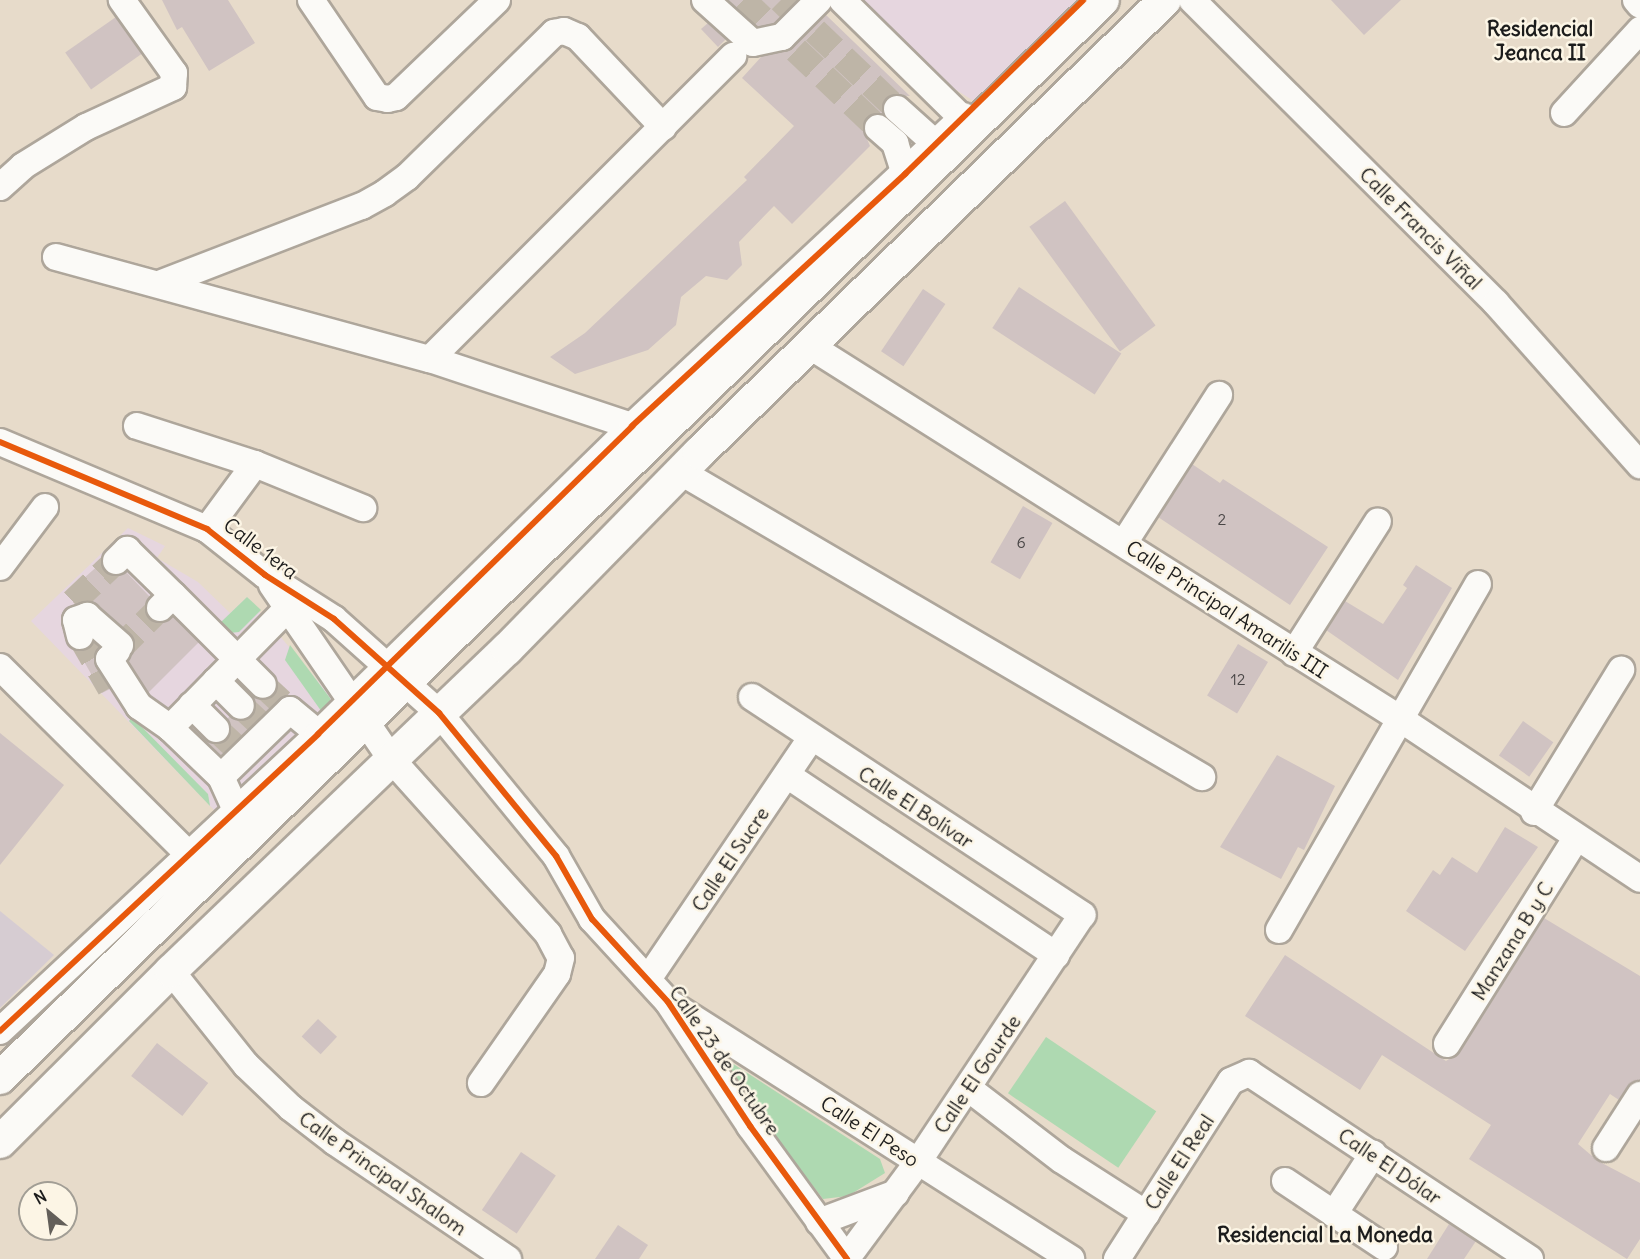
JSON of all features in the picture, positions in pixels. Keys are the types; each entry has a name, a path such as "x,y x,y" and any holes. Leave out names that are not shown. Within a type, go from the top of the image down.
{"main road":[{"path":"0,1078 242,822 358,712 644,430 940,147 1102,0"},
{"path":"0,1142 171,971 392,760 681,472 1165,0"}],"street":[{"path":"0,187 23,166 86,127 173,87 174,73 122,0"},
{"path":"311,0 377,98 388,99 396,96 497,0"},
{"path":"705,0 753,43 784,39 819,0"},
{"path":"842,0 861,33 892,63 962,118"},
{"path":"897,109 940,147 962,118 1083,0"},
{"name":"Calle Francis Viñal","path":"1192,0 1496,303 1640,465"},
{"path":"1636,0 1640,5"},
{"path":"1564,113 1640,30"},
{"path":"162,284 362,206 385,193 407,177 554,33 564,31 578,37 663,127"},
{"path":"430,359 733,56"},
{"path":"878,128 895,143 907,180"},
{"path":"56,257 162,284 430,359 644,430"},
{"name":"Calle Principal Amarilis III","path":"810,346 1402,720 1534,812 1640,879"},
{"path":"1124,543 1219,395"},
{"path":"137,426 255,464 363,508"},
{"name":"Calle 1era","path":"0,442 207,529 265,575 334,619 439,713"},
{"path":"207,529 255,464"},
{"path":"681,472 1202,777"},
{"path":"0,567 45,507"},
{"path":"1294,653 1378,521"},
{"path":"116,561 127,550 166,601 238,660 278,699 327,741"},
{"path":"265,575 392,760 548,934 561,958 557,974 481,1083"},
{"path":"1279,930 1402,720 1478,584"},
{"path":"170,728 288,608"},
{"path":"77,618 92,619 118,648 109,659 139,706"},
{"path":"0,667 189,855"},
{"path":"1534,812 1621,670"},
{"path":"216,681 241,706"},
{"path":"0,1031 189,855 242,822 220,777 170,728 139,706 113,694 110,688"},
{"name":"Calle El Bolívar","path":"752,697 1082,915"},
{"path":"220,777 231,743 263,727 278,699"},
{"path":"192,705 231,743"},
{"name":"Calle 23 de Octubre","path":"439,713 556,856 592,919 668,1002 819,1222 847,1259"},
{"name":"Calle El Sucre","path":"648,979 811,738"},
{"path":"787,775 1056,955"},
{"name":"Manzana B y C","path":"1447,1044 1576,838"},
{"name":"Calle El Gourde","path":"847,1259 918,1162 1082,915"},
{"name":"Calle Principal Shalom","path":"171,971 246,1065 291,1108 335,1142 508,1259"},
{"name":"Calle El Peso","path":"668,1002 1071,1259"},
{"name":"Calle El Dólar","path":"1249,1073 1372,1154 1518,1256"},
{"name":"Calle El Real","path":"1117,1259 1231,1081 1249,1073"},
{"path":"968,1088 1062,1160 1146,1214"},
{"path":"1605,1148 1640,1095"},
{"path":"1334,1214 1372,1154"},
{"path":"1285,1181 1384,1247"},
{"path":"819,1222 896,1193"}],"shaded area":[{"path":"863,0 1099,0 977,103 953,88"},
{"path":"128,528 165,546 157,558 198,582 230,613 247,597 332,698 335,709 219,815 31,621"},
{"path":"0,911 54,955 0,1008"}],"green space":[{"path":"247,597 261,610 239,632 230,633 220,623"},
{"path":"290,645 330,698 332,707 324,715 285,660"},
{"path":"132,717 208,794 210,806 129,721"},
{"path":"1046,1037 1156,1111 1118,1168 1008,1093"},
{"path":"704,1045 880,1159 885,1173 848,1196 823,1199"}],"building":[{"path":"162,0 228,0 255,43 209,71 182,27 177,30"},
{"path":"727,0 798,0 775,23 757,27"},
{"path":"1331,0 1401,0 1364,35"},
{"path":"826,15 910,96 892,95 883,105 883,114 866,119 864,132 870,146 792,224 774,206 739,242 742,265 727,280 706,276 681,297 676,325 648,350 575,374 550,357 585,333 747,180 744,177 794,126 742,78 762,56 792,48"},
{"path":"116,17 142,54 91,89 65,53"},
{"path":"708,23 726,39 718,47 701,29"},
{"path":"1065,201 1156,326 1120,351 1029,227"},
{"path":"1019,287 1121,353 1095,395 992,328"},
{"path":"923,289 945,304 903,366 881,351"},
{"path":"1192,464 1220,483 1223,479 1328,547 1290,605 1158,517"},
{"path":"1023,506 1052,523 1020,579 990,562"},
{"path":"101,563 112,575 126,572 150,597 145,611 150,619 163,623 173,616 199,642 148,693 128,661 135,647 130,634 96,604 89,601 76,604 66,594"},
{"path":"1416,565 1452,588 1398,680 1326,630 1345,601 1383,624 1407,588 1403,585"},
{"path":"94,642 100,647 94,661 110,689 102,693 78,651"},
{"path":"1238,644 1268,662 1237,713 1207,695"},
{"path":"278,686 287,695 221,756 205,740 213,744 226,740 231,732 227,719 230,716 244,721 251,717 256,709 252,695 267,699"},
{"path":"1523,721 1553,742 1529,777 1499,755"},
{"path":"0,733 64,785 0,865"},
{"path":"1277,755 1335,786 1304,850 1298,847 1281,879 1220,847"},
{"path":"1505,827 1538,847 1465,951 1406,911 1433,870 1440,875 1452,857 1477,873"},
{"path":"1544,918 1640,976 1640,1080 1628,1086 1619,1100 1610,1094 1578,1144 1598,1161 1640,1183 1640,1239 1627,1259 1469,1159 1491,1125 1382,1055 1360,1090 1245,1016 1285,955 1446,1061 1460,1052"},
{"path":"318,1019 337,1037 321,1054 302,1037"},
{"path":"157,1043 208,1083 182,1116 131,1076"},
{"path":"521,1152 556,1175 517,1234 482,1210"},
{"path":"1449,1224 1476,1241 1464,1259 1427,1259"},
{"path":"618,1225 648,1245 639,1259 595,1259"}],"tunnel":[{"path":"743,0 773,29"},
{"path":"781,0 791,10"},
{"path":"815,31 897,109"},
{"path":"796,50 878,128"},
{"path":"73,602 116,561"},
{"path":"117,651 160,608"},
{"path":"80,636 110,688"},
{"path":"263,685 281,702"},
{"path":"241,706 259,723"},
{"path":"216,729 234,746"}],"cycle path":[{"path":"0,1031 318,734 632,426 905,174 1083,0"},
{"path":"0,442 207,529 265,575 334,619 439,713 556,856 592,919 668,1002 750,1126 847,1259"}],"district":[{"name":"Residencial Jeanca II","path":"1540,41"},
{"name":"Residencial La Moneda","path":"1325,1235"}]}
